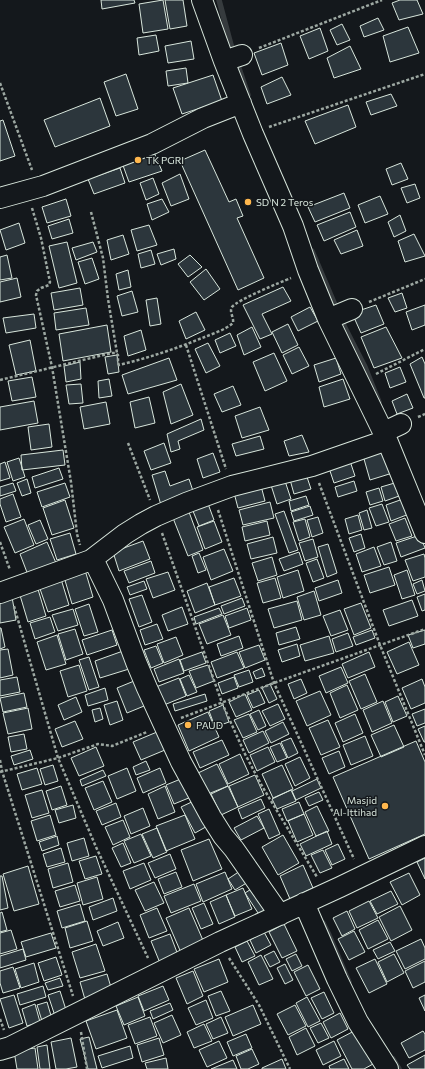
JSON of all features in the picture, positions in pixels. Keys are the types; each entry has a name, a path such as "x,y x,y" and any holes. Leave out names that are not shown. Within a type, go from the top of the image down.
{"street":[{"path":"202,0 232,58 241,103 260,131 308,270 338,315 365,379 390,432 424,526"},
{"path":"0,198 38,188 152,144 204,118 241,103"},
{"path":"11,589 94,557 125,534 156,516 186,503 232,486 312,466 390,432"},
{"path":"94,557 113,600 136,662 172,721 182,762 211,817 223,836 234,849 280,914"},
{"path":"0,1050 10,1047 220,942 425,846"},
{"path":"314,899 337,979 358,1022 388,1069"}],"path":[{"path":"232,58 382,0"},
{"path":"260,131 425,74"},
{"path":"0,83 38,188"},
{"path":"32,208 41,238 49,280 49,285 38,290 36,295 52,367 71,482 77,534 94,557"},
{"path":"91,212 103,258 119,365 186,345 212,334 231,324 233,321 231,310 235,304 308,270"},
{"path":"338,315 425,279"},
{"path":"186,345 232,486"},
{"path":"365,379 425,349"},
{"path":"0,380 112,353 117,354"},
{"path":"128,443 156,516 222,703 314,899"},
{"path":"312,466 380,646 425,755"},
{"path":"212,493 274,683 355,861 359,877"},
{"path":"0,542 11,589 58,758 96,847 149,958"},
{"path":"1,771 58,758 98,744 109,746 119,744 172,721 425,629"},
{"path":"0,760 1,771 79,1013 87,1069"},
{"path":"220,942 259,1005 290,1069"}],"building":[{"path":"101,0 134,0 135,3 102,9"},
{"path":"163,0 168,29 143,33 139,4"},
{"path":"165,0 183,0 187,26 170,29"},
{"path":"400,0 417,0 423,14 399,20 392,3"},
{"path":"378,18 384,30 364,37 360,26"},
{"path":"342,24 350,40 337,45 330,30"},
{"path":"408,27 419,53 390,62 383,36"},
{"path":"320,28 328,51 309,59 300,36"},
{"path":"156,35 159,51 139,55 137,38"},
{"path":"191,41 194,59 168,63 165,46"},
{"path":"281,43 288,65 262,75 254,53"},
{"path":"350,46 361,69 334,78 327,58"},
{"path":"186,68 188,83 168,86 166,71"},
{"path":"126,74 138,109 116,116 104,82"},
{"path":"213,75 222,101 182,114 173,88"},
{"path":"282,77 291,95 267,104 261,87"},
{"path":"391,94 397,106 371,115 366,102"},
{"path":"100,98 110,126 55,147 44,120"},
{"path":"348,105 356,127 315,144 305,121"},
{"path":"3,120 15,156 0,161 0,121"},
{"path":"153,150 162,171 129,182 121,160"},
{"path":"205,150 229,202 236,199 243,216 237,218 264,278 238,290 180,161"},
{"path":"401,163 408,179 392,185 386,169"},
{"path":"120,168 125,183 94,194 88,179"},
{"path":"180,174 189,199 171,206 162,183"},
{"path":"153,178 159,194 146,200 140,183"},
{"path":"415,184 420,198 407,203 401,188"},
{"path":"344,193 350,208 315,222 308,207"},
{"path":"380,196 388,214 365,223 358,205"},
{"path":"66,199 71,216 47,223 42,207"},
{"path":"162,199 169,212 152,220 147,204"},
{"path":"350,212 356,227 324,241 317,225"},
{"path":"400,215 406,231 394,237 388,222"},
{"path":"69,219 73,233 52,239 48,226"},
{"path":"19,223 25,243 6,250 0,230"},
{"path":"149,225 157,245 137,251 131,230"},
{"path":"357,230 363,246 341,254 334,240"},
{"path":"414,234 425,256 405,262 398,241"},
{"path":"123,235 129,254 111,260 107,240"},
{"path":"67,242 77,283 59,288 49,246"},
{"path":"93,242 97,252 76,260 72,248"},
{"path":"174,249 176,259 161,265 157,254"},
{"path":"151,250 155,264 141,268 138,254"},
{"path":"7,255 12,278 0,280 0,257"},
{"path":"190,255 202,267 188,277 178,264"},
{"path":"92,258 99,279 85,284 78,262"},
{"path":"206,269 220,289 204,300 190,282"},
{"path":"128,270 131,287 119,290 116,274"},
{"path":"17,278 21,297 0,302 0,282"},
{"path":"283,287 291,301 262,314 272,334 260,339 243,305"},
{"path":"80,288 83,305 54,310 51,293"},
{"path":"132,291 138,312 122,316 117,296"},
{"path":"402,293 407,308 395,312 388,298"},
{"path":"157,298 161,324 150,326 146,300"},
{"path":"376,305 384,324 361,333 352,313"},
{"path":"425,305 425,325 412,330 406,312"},
{"path":"310,307 318,321 298,331 291,317"},
{"path":"86,308 89,325 56,330 54,313"},
{"path":"196,312 205,330 186,339 179,321"},
{"path":"34,314 36,328 6,333 3,318"},
{"path":"288,324 298,345 282,353 272,332"},
{"path":"107,325 111,352 63,361 59,334"},
{"path":"252,327 261,347 244,355 237,335"},
{"path":"386,327 402,358 374,368 361,337"},
{"path":"141,330 146,350 128,356 124,336"},
{"path":"230,333 236,346 220,353 215,340"},
{"path":"30,340 36,371 16,375 9,345"},
{"path":"208,343 220,366 206,373 195,349"},
{"path":"299,347 309,366 292,374 283,355"},
{"path":"274,353 287,381 265,391 253,362"},
{"path":"117,355 119,372 108,374 105,357"},
{"path":"422,357 425,364 425,398 410,364"},
{"path":"169,358 177,380 128,394 122,375"},
{"path":"336,358 341,374 319,382 314,365"},
{"path":"80,362 81,379 66,382 64,366"},
{"path":"400,367 406,382 390,388 385,373"},
{"path":"32,377 36,397 12,401 8,381"},
{"path":"109,379 112,396 99,398 98,381"},
{"path":"343,379 350,399 324,407 319,387"},
{"path":"81,384 83,403 69,404 66,385"},
{"path":"181,384 193,415 171,424 163,392"},
{"path":"233,386 241,405 222,412 214,394"},
{"path":"407,394 413,408 397,414 392,401"},
{"path":"149,397 155,423 135,428 130,402"},
{"path":"34,401 38,423 0,430 0,407"},
{"path":"106,402 110,424 84,429 80,407"},
{"path":"260,407 269,430 242,438 235,416"},
{"path":"201,419 204,430 178,441 180,449 171,452 167,434"},
{"path":"49,424 52,447 31,450 28,427"},
{"path":"302,435 309,452 289,456 284,441"},
{"path":"260,436 264,449 236,456 232,444"},
{"path":"164,443 171,463 151,470 144,451"},
{"path":"388,443 399,471 370,480 362,452"},
{"path":"63,450 65,465 22,470 21,455"},
{"path":"213,453 220,472 203,478 197,459"},
{"path":"19,458 25,477 13,481 7,462"},
{"path":"349,458 355,476 334,483 328,465"},
{"path":"5,462 10,478 0,481 0,464"},
{"path":"59,468 63,479 35,488 32,477"},
{"path":"165,471 170,486 189,479 193,491 161,505 152,475"},
{"path":"305,471 311,489 294,494 289,476"},
{"path":"284,478 291,499 277,504 270,482"},
{"path":"27,479 31,493 22,496 17,483"},
{"path":"354,481 357,491 338,497 335,487"},
{"path":"260,482 265,501 238,508 233,489"},
{"path":"398,482 402,495 385,501 381,487"},
{"path":"13,483 16,491 0,496 0,487"},
{"path":"65,483 70,497 42,507 37,492"},
{"path":"379,488 383,501 370,505 366,492"},
{"path":"13,494 21,517 6,522 0,504 0,499"},
{"path":"306,496 309,505 291,511 289,501"},
{"path":"403,499 409,514 391,521 386,505"},
{"path":"65,500 74,528 52,535 43,508"},
{"path":"207,501 214,520 199,526 191,506"},
{"path":"270,502 274,518 243,525 239,510"},
{"path":"382,504 389,522 376,526 369,508"},
{"path":"310,506 313,515 294,521 291,512"},
{"path":"367,510 372,528 364,530 359,513"},
{"path":"284,511 298,550 289,553 275,514"},
{"path":"189,512 203,550 188,556 173,518"},
{"path":"358,515 362,530 349,534 345,519"},
{"path":"318,517 323,533 312,537 307,520"},
{"path":"405,518 412,536 396,541 389,524"},
{"path":"24,519 34,545 15,553 4,527"},
{"path":"305,519 310,537 299,541 293,522"},
{"path":"40,520 48,539 36,544 28,525"},
{"path":"214,521 222,542 205,549 197,527"},
{"path":"267,521 270,535 245,541 242,527"},
{"path":"70,533 76,554 57,560 50,539"},
{"path":"361,534 365,548 354,552 349,538"},
{"path":"420,535 425,548 401,557 396,543"},
{"path":"273,537 277,553 251,559 247,544"},
{"path":"313,539 318,557 305,561 299,543"},
{"path":"143,541 150,559 119,571 113,552"},
{"path":"47,542 56,563 28,575 20,554"},
{"path":"391,542 397,561 384,565 377,547"},
{"path":"328,544 337,573 327,577 318,547"},
{"path":"374,547 381,566 362,572 356,554"},
{"path":"224,549 233,571 211,580 203,557"},
{"path":"299,552 303,564 284,571 279,559"},
{"path":"199,553 206,570 198,573 192,556"},
{"path":"424,554 425,577 413,581 405,560"},
{"path":"272,557 277,575 258,581 252,563"},
{"path":"317,559 324,578 313,582 306,563"},
{"path":"151,561 155,573 129,583 124,571"},
{"path":"389,567 395,585 370,593 364,575"},
{"path":"85,570 93,597 72,604 64,577"},
{"path":"298,570 304,591 283,598 277,577"},
{"path":"407,570 415,595 402,599 394,575"},
{"path":"168,572 175,590 153,598 146,579"},
{"path":"234,578 241,596 215,605 209,587"},
{"path":"275,578 281,598 263,603 257,583"},
{"path":"61,579 69,605 48,612 39,586"},
{"path":"338,580 342,593 319,601 315,588"},
{"path":"422,580 425,591 417,594 413,584"},
{"path":"144,581 147,589 130,595 127,587"},
{"path":"207,583 215,605 195,613 187,591"},
{"path":"37,586 46,616 28,622 19,592"},
{"path":"314,591 321,615 304,620 297,597"},
{"path":"425,594 425,610 422,611 417,597"},
{"path":"142,595 152,622 139,627 129,599"},
{"path":"12,597 16,620 0,623 0,599"},
{"path":"242,598 245,606 224,614 221,606"},
{"path":"412,600 418,616 389,626 383,610"},
{"path":"297,601 302,620 274,628 268,609"},
{"path":"361,603 371,628 354,635 344,609"},
{"path":"89,604 98,632 84,636 75,609"},
{"path":"182,607 188,624 168,631 162,615"},
{"path":"219,608 222,614 196,624 194,617"},
{"path":"247,608 251,620 229,628 225,616"},
{"path":"73,609 78,625 58,631 52,615"},
{"path":"340,610 348,630 331,636 323,616"},
{"path":"223,615 231,635 207,644 199,624"},
{"path":"50,617 55,632 35,639 30,623"},
{"path":"157,624 163,639 145,645 140,630"},
{"path":"296,627 300,639 279,645 276,633"},
{"path":"0,628 5,647 0,649"},
{"path":"75,629 83,654 66,660 58,634"},
{"path":"112,630 117,645 87,655 82,640"},
{"path":"372,630 375,638 356,645 353,637"},
{"path":"425,630 425,644 413,648 408,635"},
{"path":"348,633 353,646 336,652 332,639"},
{"path":"57,635 66,664 46,670 37,642"},
{"path":"239,636 243,648 221,656 217,644"},
{"path":"329,636 334,653 305,661 300,645"},
{"path":"176,637 183,655 164,663 157,644"},
{"path":"409,642 419,665 397,674 387,652"},
{"path":"297,644 300,656 282,662 278,650"},
{"path":"259,645 265,660 245,668 239,652"},
{"path":"156,646 163,663 151,668 144,650"},
{"path":"8,649 13,675 0,678 0,650"},
{"path":"123,651 129,669 100,678 95,661"},
{"path":"202,652 206,663 184,671 180,660"},
{"path":"237,652 244,668 217,678 211,662"},
{"path":"369,652 375,667 348,678 342,664"},
{"path":"89,657 99,687 89,690 79,660"},
{"path":"179,659 184,673 159,682 154,669"},
{"path":"79,665 87,691 68,697 60,671"},
{"path":"208,665 214,681 196,688 189,671"},
{"path":"341,667 348,683 326,693 319,676"},
{"path":"262,668 265,676 256,679 253,672"},
{"path":"249,670 253,682 239,687 234,675"},
{"path":"365,674 377,702 361,709 349,681"},
{"path":"189,675 197,692 187,696 180,679"},
{"path":"17,677 20,692 0,696 0,680"},
{"path":"234,677 238,688 222,694 218,683"},
{"path":"179,678 186,696 164,705 156,687"},
{"path":"139,679 149,704 127,713 117,688"},
{"path":"301,679 307,693 294,699 288,684"},
{"path":"422,679 425,687 425,703 411,709 402,688"},
{"path":"270,684 277,699 269,703 262,688"},
{"path":"347,685 358,710 340,718 330,693"},
{"path":"105,688 108,700 88,706 85,695"},
{"path":"259,690 265,703 253,708 247,695"},
{"path":"320,691 331,715 307,726 296,701"},
{"path":"24,693 27,707 3,712 0,698"},
{"path":"205,694 207,701 175,711 173,704"},
{"path":"245,694 252,710 236,717 229,702"},
{"path":"398,696 407,716 393,722 385,702"},
{"path":"76,697 82,712 64,720 58,705"},
{"path":"117,701 123,720 110,725 104,705"},
{"path":"383,701 392,723 372,732 363,710"},
{"path":"278,704 285,719 270,726 262,711"},
{"path":"223,705 229,722 215,727 209,711"},
{"path":"28,708 32,729 8,734 3,713"},
{"path":"100,708 103,719 95,722 92,710"},
{"path":"425,709 425,723 417,726 412,714"},
{"path":"259,710 266,726 258,730 250,714"},
{"path":"208,712 219,737 189,751 178,725"},
{"path":"249,714 257,732 243,738 234,720"},
{"path":"355,714 363,733 343,742 335,723"},
{"path":"328,720 340,747 321,755 309,728"},
{"path":"75,721 83,739 62,747 55,729"},
{"path":"283,722 289,734 271,743 265,731"},
{"path":"394,725 404,747 381,757 371,735"},
{"path":"425,726 425,742 424,742 418,729"},
{"path":"263,731 269,743 249,753 243,740"},
{"path":"157,732 165,750 141,760 133,742"},
{"path":"24,734 27,749 11,752 8,737"},
{"path":"365,736 373,756 351,765 343,745"},
{"path":"291,738 298,753 288,758 281,742"},
{"path":"222,740 229,755 200,768 193,752"},
{"name":"Masjid Al-Ittihad","path":"416,741 425,762 425,834 369,859 333,777"},
{"path":"280,743 287,758 277,762 270,747"},
{"path":"96,747 104,766 79,776 71,758"},
{"path":"268,747 275,762 257,771 250,755"},
{"path":"30,750 33,759 14,765 11,756"},
{"path":"339,751 345,767 329,774 322,758"},
{"path":"240,754 249,774 228,784 219,764"},
{"path":"300,757 310,778 295,786 285,764"},
{"path":"146,761 150,770 136,775 133,767"},
{"path":"217,764 228,786 208,794 198,773"},
{"path":"53,765 58,781 45,785 40,769"},
{"path":"282,765 293,789 273,798 262,774"},
{"path":"37,768 42,784 22,790 17,774"},
{"path":"127,768 136,791 117,799 108,776"},
{"path":"160,768 166,783 143,793 137,778"},
{"path":"103,770 106,776 82,786 80,780"},
{"path":"255,775 264,795 238,807 229,786"},
{"path":"188,776 196,795 174,804 166,785"},
{"path":"317,779 321,788 296,800 292,791"},
{"path":"103,781 112,802 94,810 85,788"},
{"path":"61,786 67,805 52,810 46,791"},
{"path":"165,786 175,812 158,819 148,794"},
{"path":"228,786 238,807 221,815 211,794"},
{"path":"42,790 49,813 32,818 25,795"},
{"path":"291,790 296,801 277,809 272,799"},
{"path":"319,792 323,800 309,806 305,798"},
{"path":"198,799 211,824 195,833 181,807"},
{"path":"261,799 265,808 242,819 238,809"},
{"path":"299,802 304,814 287,821 282,809"},
{"path":"116,803 121,817 102,825 96,811"},
{"path":"73,805 76,818 59,823 55,810"},
{"path":"317,806 329,831 316,836 305,812"},
{"path":"143,808 150,826 131,834 124,816"},
{"path":"269,809 280,834 269,839 258,814"},
{"path":"304,814 313,835 297,842 288,821"},
{"path":"50,815 56,835 37,841 31,821"},
{"path":"185,815 195,839 166,851 156,826"},
{"path":"257,816 264,828 241,840 234,828"},
{"path":"123,820 130,837 113,845 105,827"},
{"path":"157,828 167,852 153,858 142,834"},
{"path":"327,831 332,844 306,856 300,844"},
{"path":"141,834 151,856 134,863 124,841"},
{"path":"283,835 299,863 278,875 262,847"},
{"path":"57,836 59,845 42,851 39,842"},
{"path":"84,838 89,856 72,861 67,843"},
{"path":"209,839 222,869 193,881 181,850"},
{"path":"123,843 131,863 121,867 112,848"},
{"path":"338,844 345,859 332,865 325,850"},
{"path":"61,848 65,862 47,867 43,854"},
{"path":"323,850 332,868 320,873 311,855"},
{"path":"170,854 176,869 155,878 148,863"},
{"path":"96,856 102,874 85,879 79,861"},
{"path":"425,858 425,879 417,862"},
{"path":"68,863 73,882 53,888 48,869"},
{"path":"144,863 151,880 130,889 123,871"},
{"path":"303,865 313,888 290,899 280,876"},
{"path":"28,866 39,904 14,911 3,874"},
{"path":"246,867 253,879 235,890 228,879"},
{"path":"176,872 182,887 164,894 158,879"},
{"path":"225,872 232,889 203,902 196,884"},
{"path":"409,873 420,895 402,905 390,882"},
{"path":"0,876 2,876 8,908 0,910"},
{"path":"97,877 103,899 83,905 77,883"},
{"path":"154,882 164,903 145,911 135,890"},
{"path":"194,884 201,901 171,913 164,896"},
{"path":"75,885 80,901 60,907 55,891"},
{"path":"256,886 271,909 260,916 245,893"},
{"path":"243,888 252,909 235,916 226,895"},
{"path":"391,891 398,904 377,914 370,901"},
{"path":"226,895 235,917 219,924 210,902"},
{"path":"113,898 117,911 93,920 89,907"},
{"path":"369,901 378,918 357,928 349,911"},
{"path":"204,903 213,924 201,929 192,908"},
{"path":"80,904 85,921 62,928 57,911"},
{"path":"400,906 412,930 391,941 379,917"},
{"path":"157,908 167,931 149,938 140,915"},
{"path":"189,908 205,945 182,955 166,918"},
{"path":"347,911 355,929 342,936 333,918"},
{"path":"2,912 7,930 0,932 0,913"},
{"path":"378,920 388,939 368,949 359,930"},
{"path":"87,921 93,941 70,948 65,928"},
{"path":"118,922 124,938 103,946 97,931"},
{"path":"284,924 297,951 282,958 269,932"},
{"path":"11,930 17,949 0,954 0,933"},
{"path":"354,931 365,952 349,960 338,939"},
{"path":"264,932 271,945 256,953 250,940"},
{"path":"51,933 56,948 26,957 21,942"},
{"path":"170,934 178,955 160,963 151,941"},
{"path":"421,939 425,948 425,959 405,969 396,951"},
{"path":"247,941 255,956 242,962 235,947"},
{"path":"390,942 395,951 378,959 373,950"},
{"path":"96,944 105,971 80,978 72,952"},
{"path":"23,949 26,960 0,968 0,956"},
{"path":"274,951 280,962 270,967 264,956"},
{"path":"296,954 302,966 292,971 286,959"},
{"path":"394,954 404,973 387,982 378,962"},
{"path":"261,955 273,979 259,985 248,962"},
{"path":"56,957 62,975 44,981 38,963"},
{"path":"219,959 228,982 204,992 194,969"},
{"path":"375,959 387,984 369,993 356,968"},
{"path":"425,961 425,982 413,988 405,971"},
{"path":"34,963 39,982 21,988 15,969"},
{"path":"285,964 293,980 285,984 277,968"},
{"path":"308,965 320,989 306,996 294,972"},
{"path":"13,967 20,988 3,993 0,983 0,971"},
{"path":"193,971 203,996 187,1004 176,978"},
{"path":"107,974 113,994 86,1003 80,982"},
{"path":"60,978 63,986 48,990 45,983"},
{"path":"43,986 46,997 20,1005 17,994"},
{"path":"163,986 169,1000 144,1011 138,996"},
{"path":"60,991 67,1013 55,1016 48,995"},
{"path":"221,991 230,1011 216,1016 208,996"},
{"path":"324,992 334,1013 322,1019 311,998"},
{"path":"14,995 23,1023 9,1028 0,999"},
{"path":"425,995 425,1011 419,998"},
{"path":"138,997 145,1016 124,1025 116,1006"},
{"path":"307,997 320,1021 308,1027 296,1003"},
{"path":"206,1000 213,1018 196,1025 188,1008"},
{"path":"47,1002 52,1019 42,1021 37,1005"},
{"path":"170,1003 173,1010 153,1019 150,1011"},
{"path":"35,1004 40,1022 27,1026 22,1009"},
{"path":"253,1005 261,1024 233,1036 225,1017"},
{"path":"295,1005 306,1026 288,1035 277,1014"},
{"path":"117,1010 127,1038 96,1049 86,1021"},
{"path":"340,1013 348,1029 331,1038 323,1022"},
{"path":"172,1015 181,1035 163,1043 154,1023"},
{"path":"150,1017 157,1036 135,1044 128,1025"},
{"path":"221,1017 228,1033 213,1039 206,1024"},
{"path":"321,1023 329,1038 318,1043 310,1028"},
{"path":"204,1024 212,1041 194,1048 187,1032"},
{"path":"306,1028 315,1046 297,1055 289,1037"},
{"path":"356,1030 373,1064 364,1069 352,1069 337,1040"},
{"path":"423,1031 425,1034 425,1050 409,1058 401,1043"},
{"path":"246,1034 252,1048 233,1056 227,1042"},
{"path":"89,1037 97,1069 88,1069 80,1039"},
{"path":"71,1038 77,1067 56,1069 51,1042"},
{"path":"159,1038 164,1055 142,1062 137,1045"},
{"path":"219,1041 227,1058 207,1067 199,1050"},
{"path":"334,1041 341,1056 323,1065 316,1050"},
{"path":"47,1045 50,1069 40,1069 37,1047"},
{"path":"130,1046 133,1058 102,1068 98,1056"},
{"path":"35,1048 38,1069 17,1069 14,1051"},
{"path":"252,1049 259,1064 248,1069 241,1069 236,1056"},
{"path":"425,1055 425,1069 410,1069 407,1065"},
{"path":"166,1058 168,1069 147,1069 145,1063"},
{"path":"282,1059 286,1069 262,1069 262,1068"},
{"path":"344,1059 349,1069 330,1069 329,1066"},
{"path":"233,1060 237,1069 211,1069"}],"waterway":[{"path":"219,0 231,45 248,95"},
{"path":"312,251 344,326 365,367 379,402"},
{"path":"323,923 349,982"},
{"path":"393,1059 399,1069"}],"place":[{"name":"TK PGRI","path":"138,160"},
{"name":"SD N 2 Teros","path":"248,202"},
{"name":"PAUD","path":"188,725"},
{"name":"Masjid Al-Ittihad","path":"385,806"}]}
